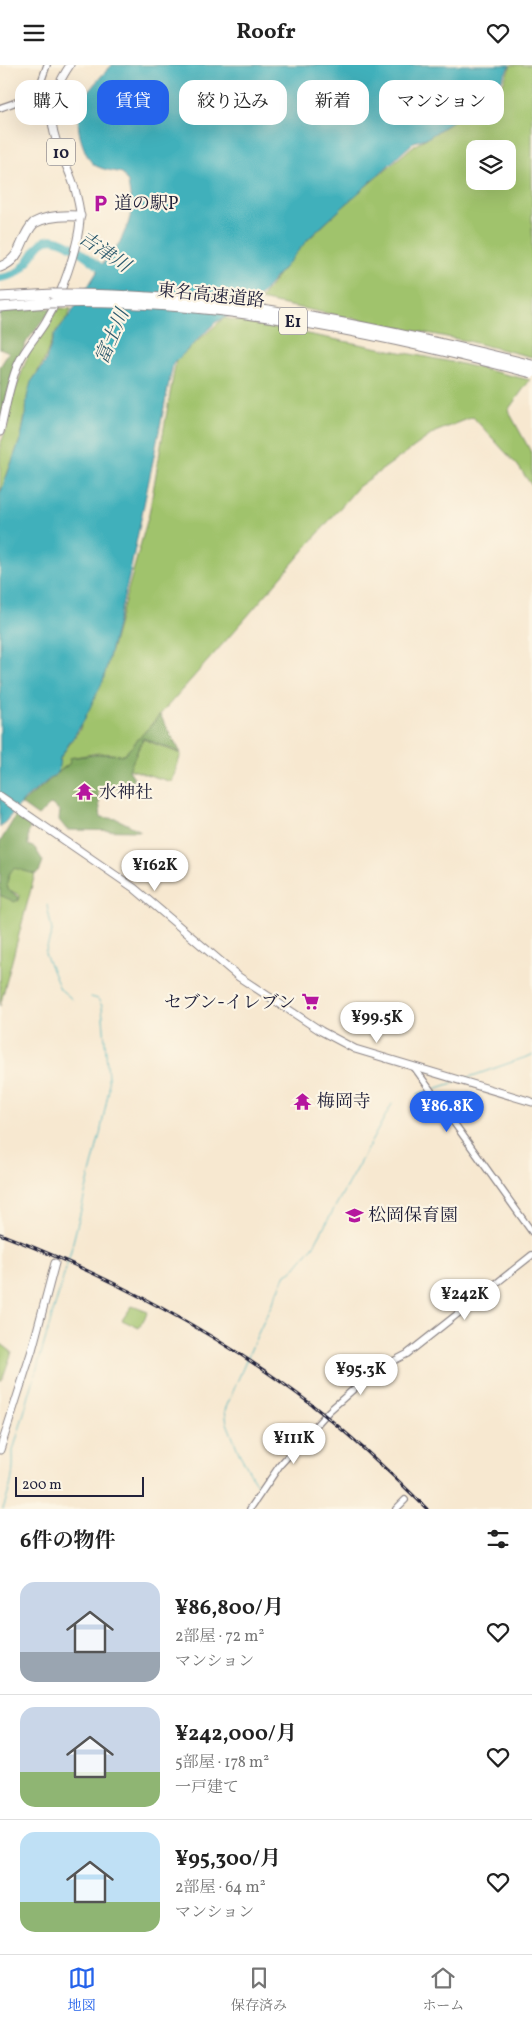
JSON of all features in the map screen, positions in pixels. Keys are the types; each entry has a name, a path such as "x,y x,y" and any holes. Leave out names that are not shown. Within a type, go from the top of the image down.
{"highway":[{"path":"0,267 8,263 17,254 34,223 46,217 80,216"},
{"name":"東名高速道路","path":"0,308 37,303 51,298 103,294 150,297 279,311 377,328 532,365"},
{"name":"東名高速道路","path":"0,297 51,298 182,307 290,320 419,345 532,373"}],"main road":[{"name":"10","path":"61,80 70,65"},
{"name":"10","path":"0,432 13,376 19,361 47,319 68,268 76,242 80,216 70,173 52,125"},
{"path":"0,796 134,888 240,977 321,1031 355,1049 532,1102"},
{"path":"0,1450 36,1333 55,1263"}],"street":[{"path":"42,80 48,65"},
{"path":"0,108 15,102"},
{"path":"414,1067 430,1092 532,1232"},
{"path":"250,1509 280,1465 329,1411 374,1371 407,1354 532,1255"},
{"path":"396,1509 405,1500"}],"green space":[{"path":"511,65 532,65 532,357 467,341 260,300 296,251 358,193 412,147 446,126 504,125 504,81"},
{"path":"31,306 52,309 27,341 16,364 0,422 0,367 9,352 0,348 0,312"},
{"path":"59,308 71,309 67,318 54,334 44,361 31,383 21,437 0,494 0,445 8,425 12,399 30,350"},
{"path":"224,318 457,363 530,380 508,410 532,454 532,486 518,466 473,417 435,432 358,487 245,619 124,755 98,753 69,758 70,763 57,773 60,758 80,729 105,672 149,514 176,360"},
{"path":"160,715 181,753 143,738 129,770 134,778 130,786 122,790 110,786 100,788 98,793 101,817 117,819 141,831 67,830 59,820 60,811 51,804 38,816 21,804 70,763 69,758 101,754 124,755"},
{"path":"143,739 181,754 172,782 129,769"},
{"path":"18,812 31,821 28,845 35,848 43,861 39,872 35,874 14,868 10,873 7,886 19,899 15,902 0,895 0,842"},
{"path":"12,867 35,874 0,1006 0,895 19,901 19,895 8,889 7,882"},
{"path":"132,1306 148,1312 139,1328 122,1320"},
{"path":"0,1343 12,1352 2,1380 0,1380"}],"water":[{"name":"富士川","path":"112,65 510,65 502,80 379,80 379,125 447,125 429,137 414,142 309,238 254,303 216,322 173,364 129,577 103,681 83,722 60,758 58,772 25,799 0,828 0,494 21,437 31,382 45,363 54,336 72,312 100,267 120,242 132,210 128,183 122,173 102,169 93,164 82,143 79,125 87,125 87,94 97,81 97,125 169,125 169,80 98,80"}],"waterway":[{"name":"吉津川","path":"0,278 18,272 40,244 52,239 73,247 109,273"},
{"path":"47,905 52,931 45,954 60,989 72,999"},
{"path":"3,1509 11,1481 13,1451 70,1254 100,1134 109,1089 102,1006 98,999 91,997"},
{"path":"464,1079 532,1055"},
{"path":"434,1089 456,1082"},
{"path":"418,1094 427,1091"},
{"path":"257,1485 239,1453 227,1423 225,1410 286,1274 293,1270 314,1245 392,1104"}],"railway":[{"path":"0,1234 41,1250 122,1287 240,1354 327,1417 371,1455 427,1509"}],"place":[{"name":"道の駅P","path":"100,203"},
{"name":"水神社","path":"85,792"},
{"name":"セブン-イレブン","path":"310,1002"},
{"name":"梅岡寺","path":"303,1101"},
{"name":"松岡保育園","path":"354,1215"}]}
